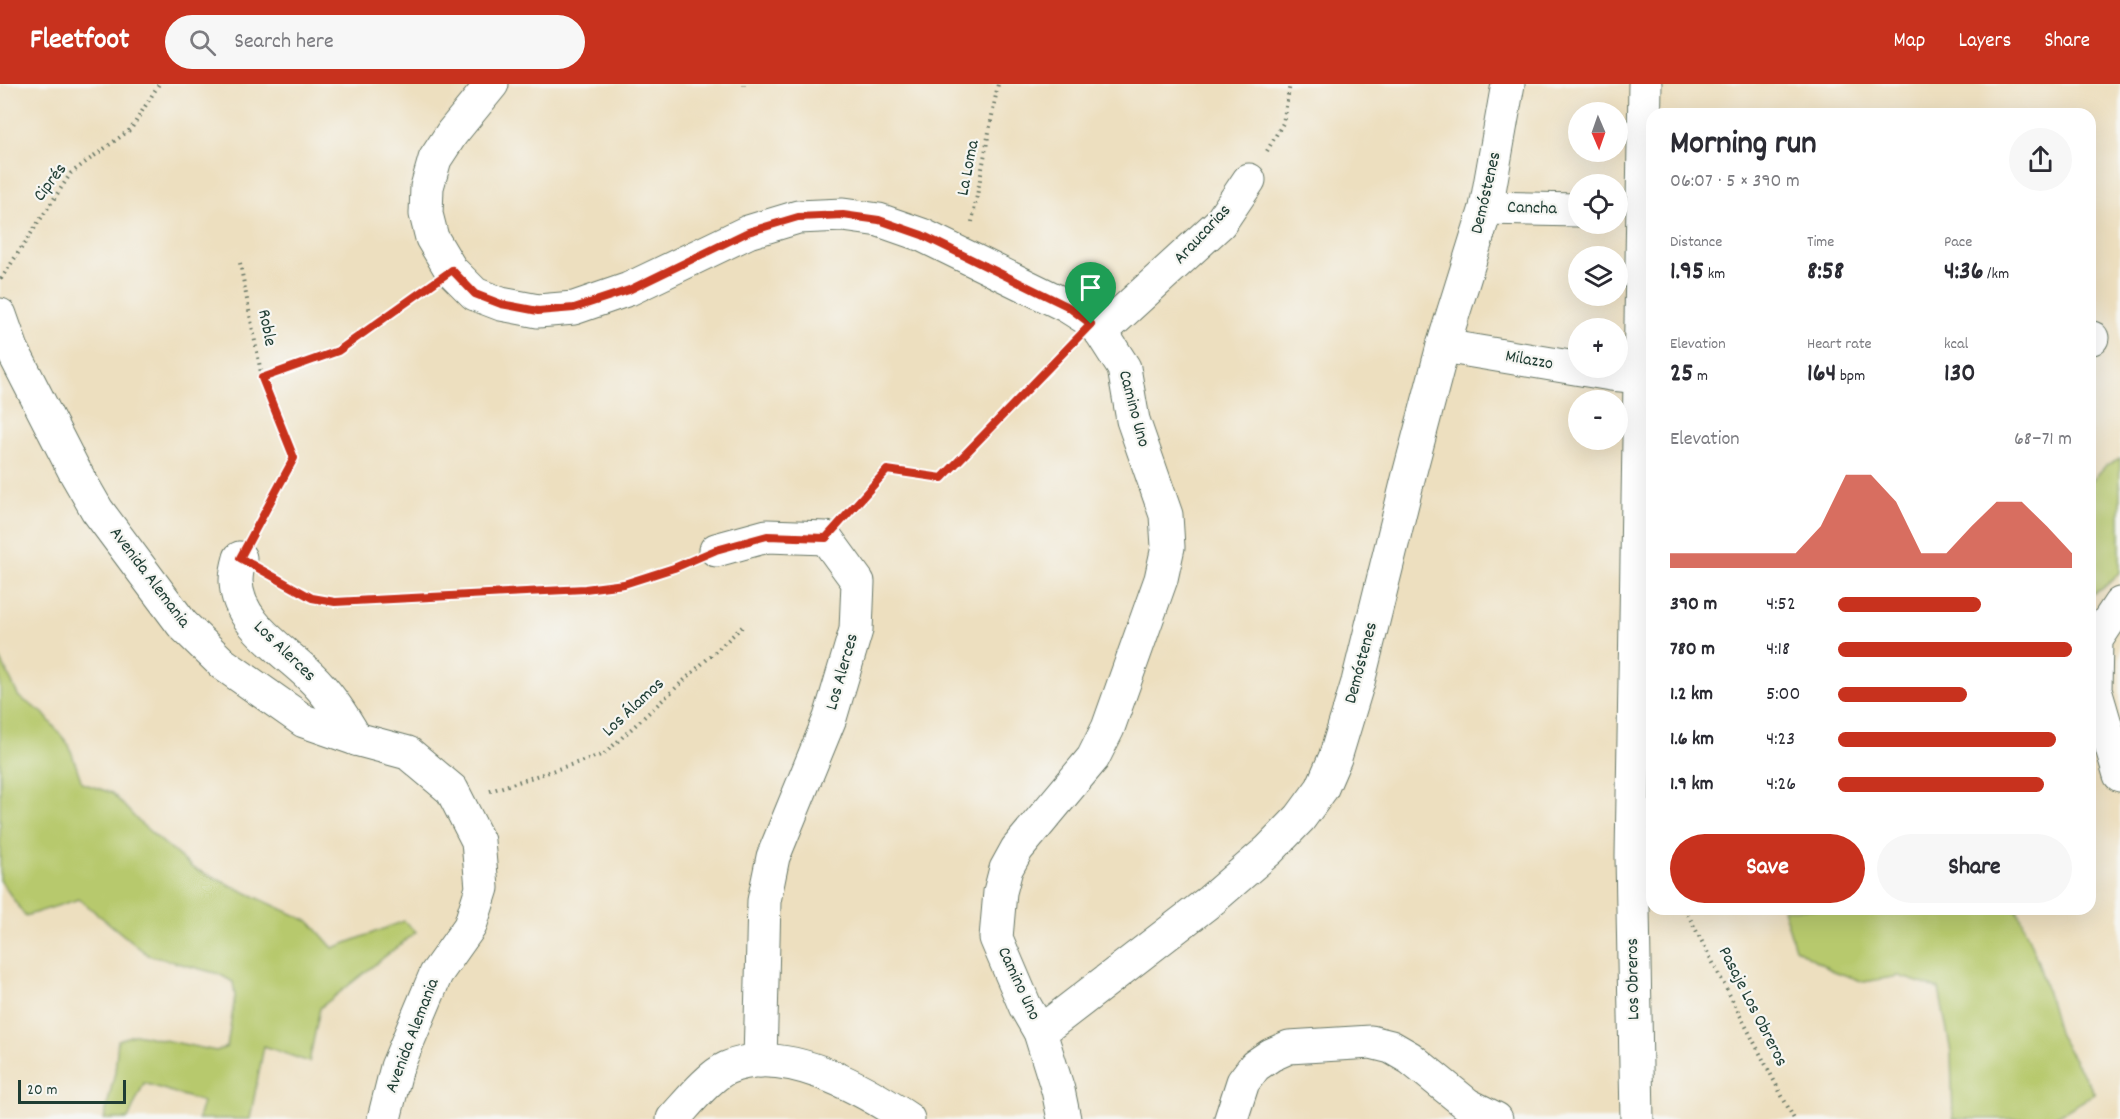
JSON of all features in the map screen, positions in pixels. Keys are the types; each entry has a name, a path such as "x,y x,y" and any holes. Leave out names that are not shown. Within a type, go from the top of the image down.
{"street":[{"name":"Camino Uno","path":"492,84 435,159 427,187 426,214 432,238 452,270 475,294 501,304 538,311 574,308 629,290 748,232 798,217 843,215 879,220 922,235 1067,306 1096,328 1124,368 1133,420 1166,515 1168,547 1161,579 1108,728 1093,758 1017,849 1006,869 997,915 996,938 1025,1006 1040,1032"},
{"name":"Demóstenes","path":"1040,1032 1210,901 1269,850 1300,818 1322,788 1335,758 1358,682 1408,475 1443,346 1486,208 1508,84"},
{"name":"Los Obreros","path":"1637,1119 1632,856 1646,378 1637,205 1645,84"},
{"name":"Araucarias","path":"1096,328 1220,223 1249,180"},
{"name":"Cancha","path":"1486,208 1568,210"},
{"name":"Avenida Alemania","path":"0,315 12,349 97,510 182,624 223,664 304,721 356,739 408,753 452,790 478,841 482,888 470,926 436,974 397,1067 384,1119"},
{"name":"Milazzo","path":"1443,346 1646,378"},
{"path":"716,550 767,536 826,538"},
{"name":"Los Alerces","path":"760,1060 764,901 773,856 830,718 856,630 858,582 826,538"},
{"name":"Los Alerces","path":"240,558 236,581 241,602 255,627 312,677 339,710 356,739"},
{"path":"2096,640 2120,604"},
{"path":"2096,693 2120,775"},
{"path":"1040,1032 1058,1090 1064,1119"},
{"path":"1231,1119 1243,1082 1255,1066 1270,1055 1289,1047 1371,1042 1391,1047 1410,1058 1468,1105 1496,1119"},
{"path":"673,1119 704,1086 727,1068 760,1060 799,1066 847,1083 877,1098 908,1119"}],"path":[{"name":"Ciprés","path":"0,281 71,173 131,129 159,84"},
{"name":"La Loma","path":"966,256 998,84"},
{"path":"1249,180 1283,123 1290,84"},
{"name":"Roble","path":"240,263 262,378 294,458 240,558"},
{"path":"262,378 338,351 452,270"},
{"path":"826,538 887,470 942,478 1096,328"},
{"path":"240,558 312,598 335,602 573,590 624,584 674,568 716,550"},
{"name":"Los Álamos","path":"458,801 604,754 742,627"},
{"name":"Pasaje Los Obreros","path":"1688,915 1794,1119"}],"green space":[{"path":"2120,458 2120,573 2096,592 2096,476 2106,465"},
{"path":"0,658 19,697 43,713 69,745 82,783 112,793 140,823 193,868 310,922 333,948 404,921 416,932 320,1008 309,1062 264,1046 250,1119 198,1119 203,1102 144,1083 128,1119 104,1119 115,1072 118,1040 136,1034 216,1051 227,1047 235,996 233,982 219,974 148,955 79,899 25,916 0,880"},
{"path":"1785,915 2019,915 2039,965 2059,1035 2095,1094 2052,1119 1953,1119 1951,1052 1939,989 1899,976 1864,982 1831,970 1795,948"}],"route":[{"path":"843,215 879,220 922,235 1067,306 1091,324 942,478 887,470 826,538 767,536 716,550 674,568 624,584 585,589 335,602 312,598 240,558 294,458 262,378 338,351 452,270 475,294 501,304 538,311 574,308 629,290 748,232 798,217 843,215"}]}
